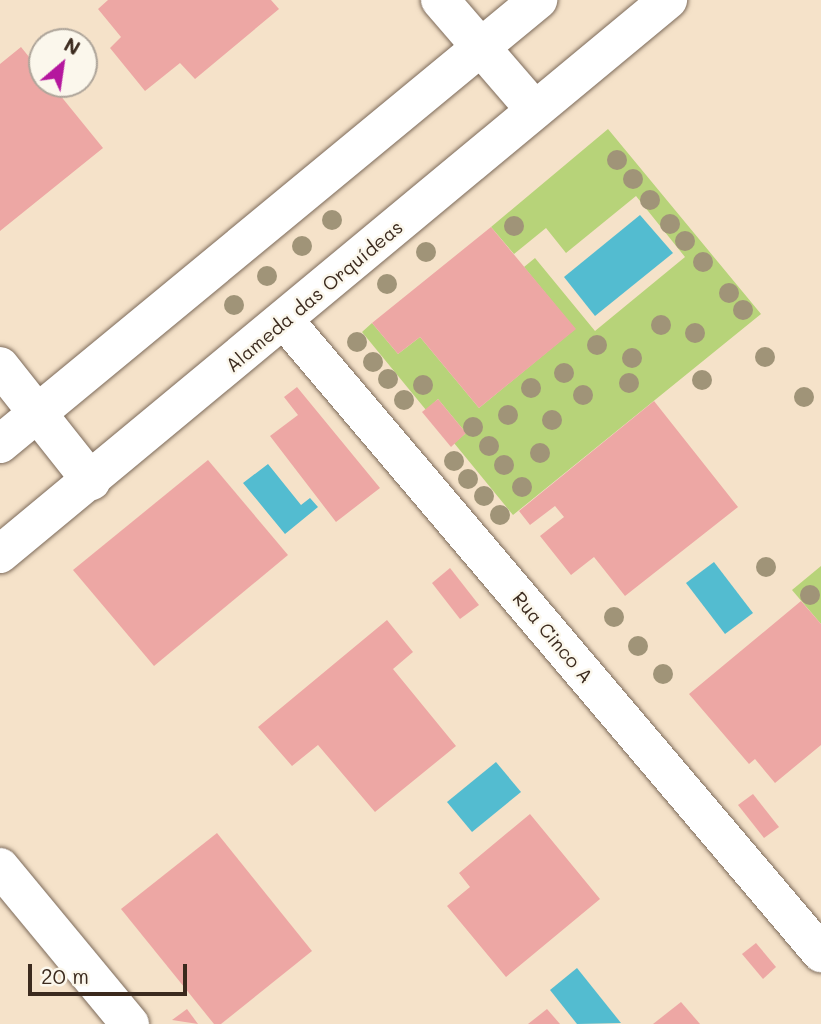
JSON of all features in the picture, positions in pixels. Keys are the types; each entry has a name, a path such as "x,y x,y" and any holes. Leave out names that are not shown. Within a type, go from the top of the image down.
{"street":[{"path":"440,0 534,109"},
{"path":"0,444 538,0"},
{"name":"Alameda das Orquídeas","path":"0,554 285,321 534,109 668,0"},
{"name":"Rua Cinco A","path":"285,321 821,953"},
{"path":"0,366 91,481"},
{"path":"0,867 130,1024"}],"green space":[{"path":"608,129 761,314 513,515 454,443 466,433 438,399 426,410 362,332 372,323 398,354 420,337 479,408 575,329 524,267 535,258 595,331 685,257 636,196 566,253 546,228 514,254 491,227"},
{"path":"821,566 821,624 792,590"}],"water":[{"path":"640,215 673,253 595,316 564,277"},
{"path":"268,464 301,505 310,498 318,507 285,534 243,483"},
{"path":"714,562 753,613 725,634 686,583"},
{"path":"496,762 521,792 472,832 447,802"},
{"path":"577,968 621,1023 577,1024 550,990"}],"building":[{"path":"108,0 271,0 279,9 195,79 180,63 145,91 110,48 121,37 98,9"},
{"path":"21,47 28,56 28,98 62,98 103,148 0,231 0,64"},
{"path":"491,227 576,329 479,408 420,337 398,354 372,323"},
{"path":"297,387 380,488 336,522 270,436 298,415 284,397"},
{"path":"438,399 466,433 451,447 422,412"},
{"path":"654,401 738,507 625,596 594,557 571,575 540,536 564,517 555,506 530,525 519,511"},
{"path":"208,460 288,555 154,666 73,570"},
{"path":"450,568 479,605 460,619 432,583"},
{"path":"801,601 821,624 821,745 775,783 755,759 749,764 689,694"},
{"path":"387,620 413,652 393,669 456,746 375,812 318,745 292,766 258,727"},
{"path":"753,794 779,827 764,838 738,805"},
{"path":"530,814 600,899 506,977 447,906 470,887 459,873"},
{"path":"217,833 312,951 221,1024 214,1024 121,909"},
{"path":"756,943 776,967 763,979 742,954"},
{"path":"681,1002 700,1024 653,1024"},
{"path":"187,1009 198,1024 172,1020"},
{"path":"547,1009 560,1024 528,1024"}]}
